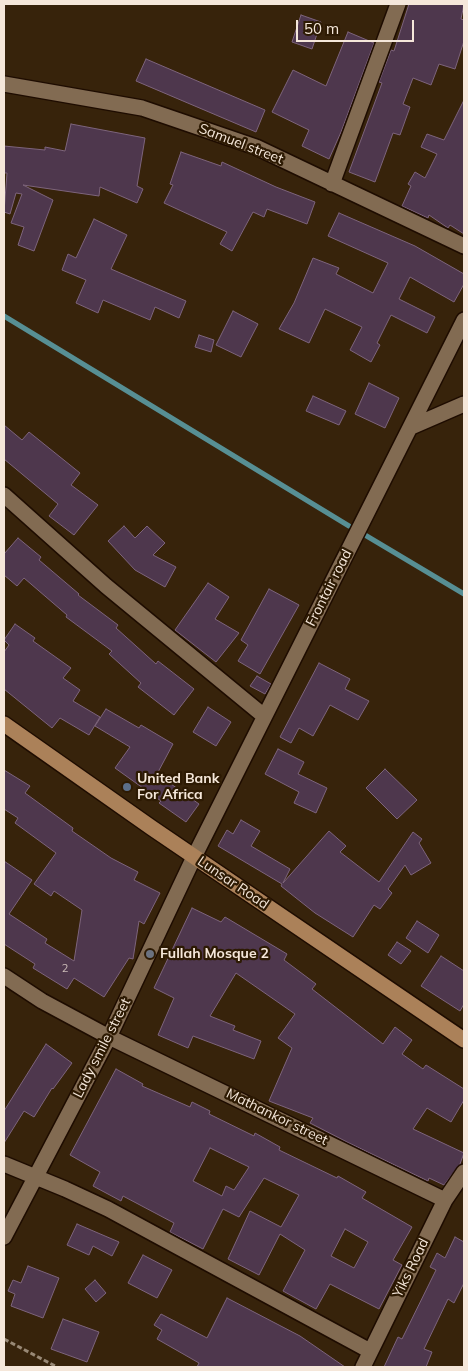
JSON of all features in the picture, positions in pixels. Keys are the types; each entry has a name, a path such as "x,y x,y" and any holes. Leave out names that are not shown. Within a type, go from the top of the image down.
{"main road":[{"name":"Lunsar Road","path":"4,724 194,857 464,1040"}],"street":[{"path":"332,184 398,4"},
{"name":"Samuel street","path":"4,84 142,108 256,147 464,246"},
{"name":"Frontair road","path":"194,857 464,320"},
{"path":"411,427 464,404"},
{"path":"4,495 113,592 264,716"},
{"name":"Lady smile street","path":"4,1237 108,1037 194,857"},
{"path":"4,976 42,1001 108,1037"},
{"name":"Mathankor street","path":"108,1037 445,1200"},
{"path":"4,1164 65,1189 117,1214 370,1351"},
{"name":"Yiks Road","path":"363,1367 445,1200 464,1172"}],"path":[{"path":"4,1339 57,1367"}],"building":[{"path":"409,4 464,4 461,19 464,20 464,41 455,69 439,64 431,85 413,78 403,104 410,107 400,135 393,133 375,182 349,172 382,83 379,82 391,50 394,51"},
{"path":"301,15 321,22 312,49 292,42"},
{"path":"348,32 374,43 329,159 302,146 309,130 272,112 293,70 326,86"},
{"path":"146,59 265,110 256,132 136,81"},
{"path":"464,100 464,234 450,225 448,228 429,215 428,218 402,206 411,186 408,184 415,172 425,178 437,154 421,147 427,134 444,140"},
{"path":"71,124 145,138 137,186 143,189 137,203 100,187 99,196 23,185 53,200 34,251 18,245 24,227 11,223 22,194 16,193 10,214 4,212 7,173 4,173 4,146 45,150 45,147 65,151"},
{"path":"181,152 221,166 222,162 276,187 315,202 307,224 267,209 264,217 253,212 232,251 220,244 227,232 164,203 173,185 170,184"},
{"path":"339,213 415,246 464,274 464,284 454,302 410,277 399,299 435,317 427,333 391,315 377,343 380,345 371,362 350,350 362,327 325,309 309,343 279,329 294,303 313,258 339,268 336,274 373,293 388,263 328,236"},
{"path":"94,219 127,235 111,269 186,301 179,318 155,307 150,320 103,300 98,313 76,303 86,280 62,270 68,254 76,258"},
{"path":"233,311 258,324 241,357 216,345"},
{"path":"199,335 214,340 211,352 195,347"},
{"path":"369,383 399,398 385,428 355,414"},
{"path":"313,396 346,411 339,425 306,411"},
{"path":"4,425 22,440 29,432 80,473 71,485 98,505 74,535 49,516 58,504 4,459"},
{"path":"124,526 135,538 147,526 165,543 153,555 176,567 165,587 135,570 108,541"},
{"path":"18,538 41,557 39,560 78,595 118,625 116,628 156,664 158,661 194,689 174,715 138,687 141,683 109,654 112,651 66,617 67,615 24,578 17,586 4,575 4,554"},
{"path":"208,583 229,597 215,619 239,633 216,662 175,630"},
{"path":"269,589 299,605 260,674 238,661 248,645 241,640"},
{"path":"15,624 35,638 33,641 71,668 63,678 80,690 73,701 100,717 89,735 60,718 52,728 4,689 4,652 9,645 4,640"},
{"path":"319,663 350,679 345,689 369,701 358,720 330,705 313,736 299,728 291,743 280,737"},
{"path":"257,676 271,684 265,694 250,686"},
{"path":"208,707 231,722 216,746 193,732"},
{"path":"106,709 139,728 141,725 173,744 157,774 199,804 186,822 159,803 161,801 115,768 130,747 95,726"},
{"path":"278,749 304,762 298,774 327,788 316,813 294,803 299,792 265,774"},
{"path":"385,769 417,800 397,819 366,788"},
{"path":"4,770 30,786 25,793 73,828 72,831 111,858 138,872 134,880 160,893 144,924 139,921 133,959 129,958 104,997 74,978 67,989 33,968 35,964 4,944 4,861 32,880 9,914 47,939 45,943 74,961 82,910 54,891 51,896 34,884 56,853 15,823 18,818 4,809"},
{"path":"241,820 260,831 251,846 290,869 283,883 329,831 346,846 340,852 379,882 413,832 422,839 419,843 431,863 411,875 405,865 388,889 392,893 380,909 374,905 353,937 315,913 281,886 282,884 218,846 227,830 233,834"},
{"path":"192,908 221,922 225,917 287,954 284,960 316,984 312,989 383,1044 395,1027 412,1040 402,1054 423,1069 426,1065 464,1089 464,1100 451,1122 427,1108 413,1129 464,1153 460,1164 444,1185 429,1178 428,1181 347,1142 310,1123 313,1118 269,1101 292,1048 278,1038 295,1014 236,973 210,1016 235,1026 233,1030 261,1041 254,1059 193,1036 188,1048 158,1035 174,998 154,988"},
{"path":"417,921 439,935 428,953 406,938"},
{"path":"397,942 411,951 401,964 388,955"},
{"path":"441,956 464,971 464,1004 460,1011 421,986"},
{"path":"46,1044 72,1063 52,1088 34,1117 24,1111 4,1143 4,1111"},
{"path":"116,1069 143,1084 142,1086 190,1107 192,1102 210,1111 209,1114 254,1136 255,1133 280,1147 279,1150 337,1178 338,1176 366,1192 362,1198 412,1227 393,1260 402,1265 379,1309 330,1284 316,1309 283,1291 305,1250 280,1234 259,1275 228,1259 250,1211 281,1227 299,1195 264,1178 239,1217 223,1209 203,1249 170,1232 174,1223 123,1196 121,1201 93,1186 100,1172 70,1155","holes":["210,1148 249,1167 234,1190 226,1186 222,1196 193,1181","345,1229 368,1242 354,1268 331,1256"]},
{"path":"77,1224 119,1242 112,1256 93,1246 89,1255 67,1245"},
{"path":"455,1237 464,1242 464,1283 454,1303 448,1299 424,1349 432,1352 426,1367 384,1367 398,1337 402,1339 436,1270 430,1267 437,1253 445,1258"},
{"path":"143,1255 172,1270 157,1298 128,1283"},
{"path":"28,1266 59,1278 43,1318 11,1306 15,1294 8,1291 13,1280 21,1283"},
{"path":"95,1280 106,1293 96,1302 85,1289"},
{"path":"227,1298 300,1336 345,1367 197,1367 199,1363 157,1339 162,1330 154,1325 161,1314 207,1338"},
{"path":"63,1319 99,1332 87,1362 51,1349"}],"waterway":[{"path":"4,316 349,526"},
{"path":"365,535 464,594"}],"place":[{"name":"United Bank For Africa","path":"127,787"},
{"name":"Fullah Mosque 2","path":"150,954"}]}
